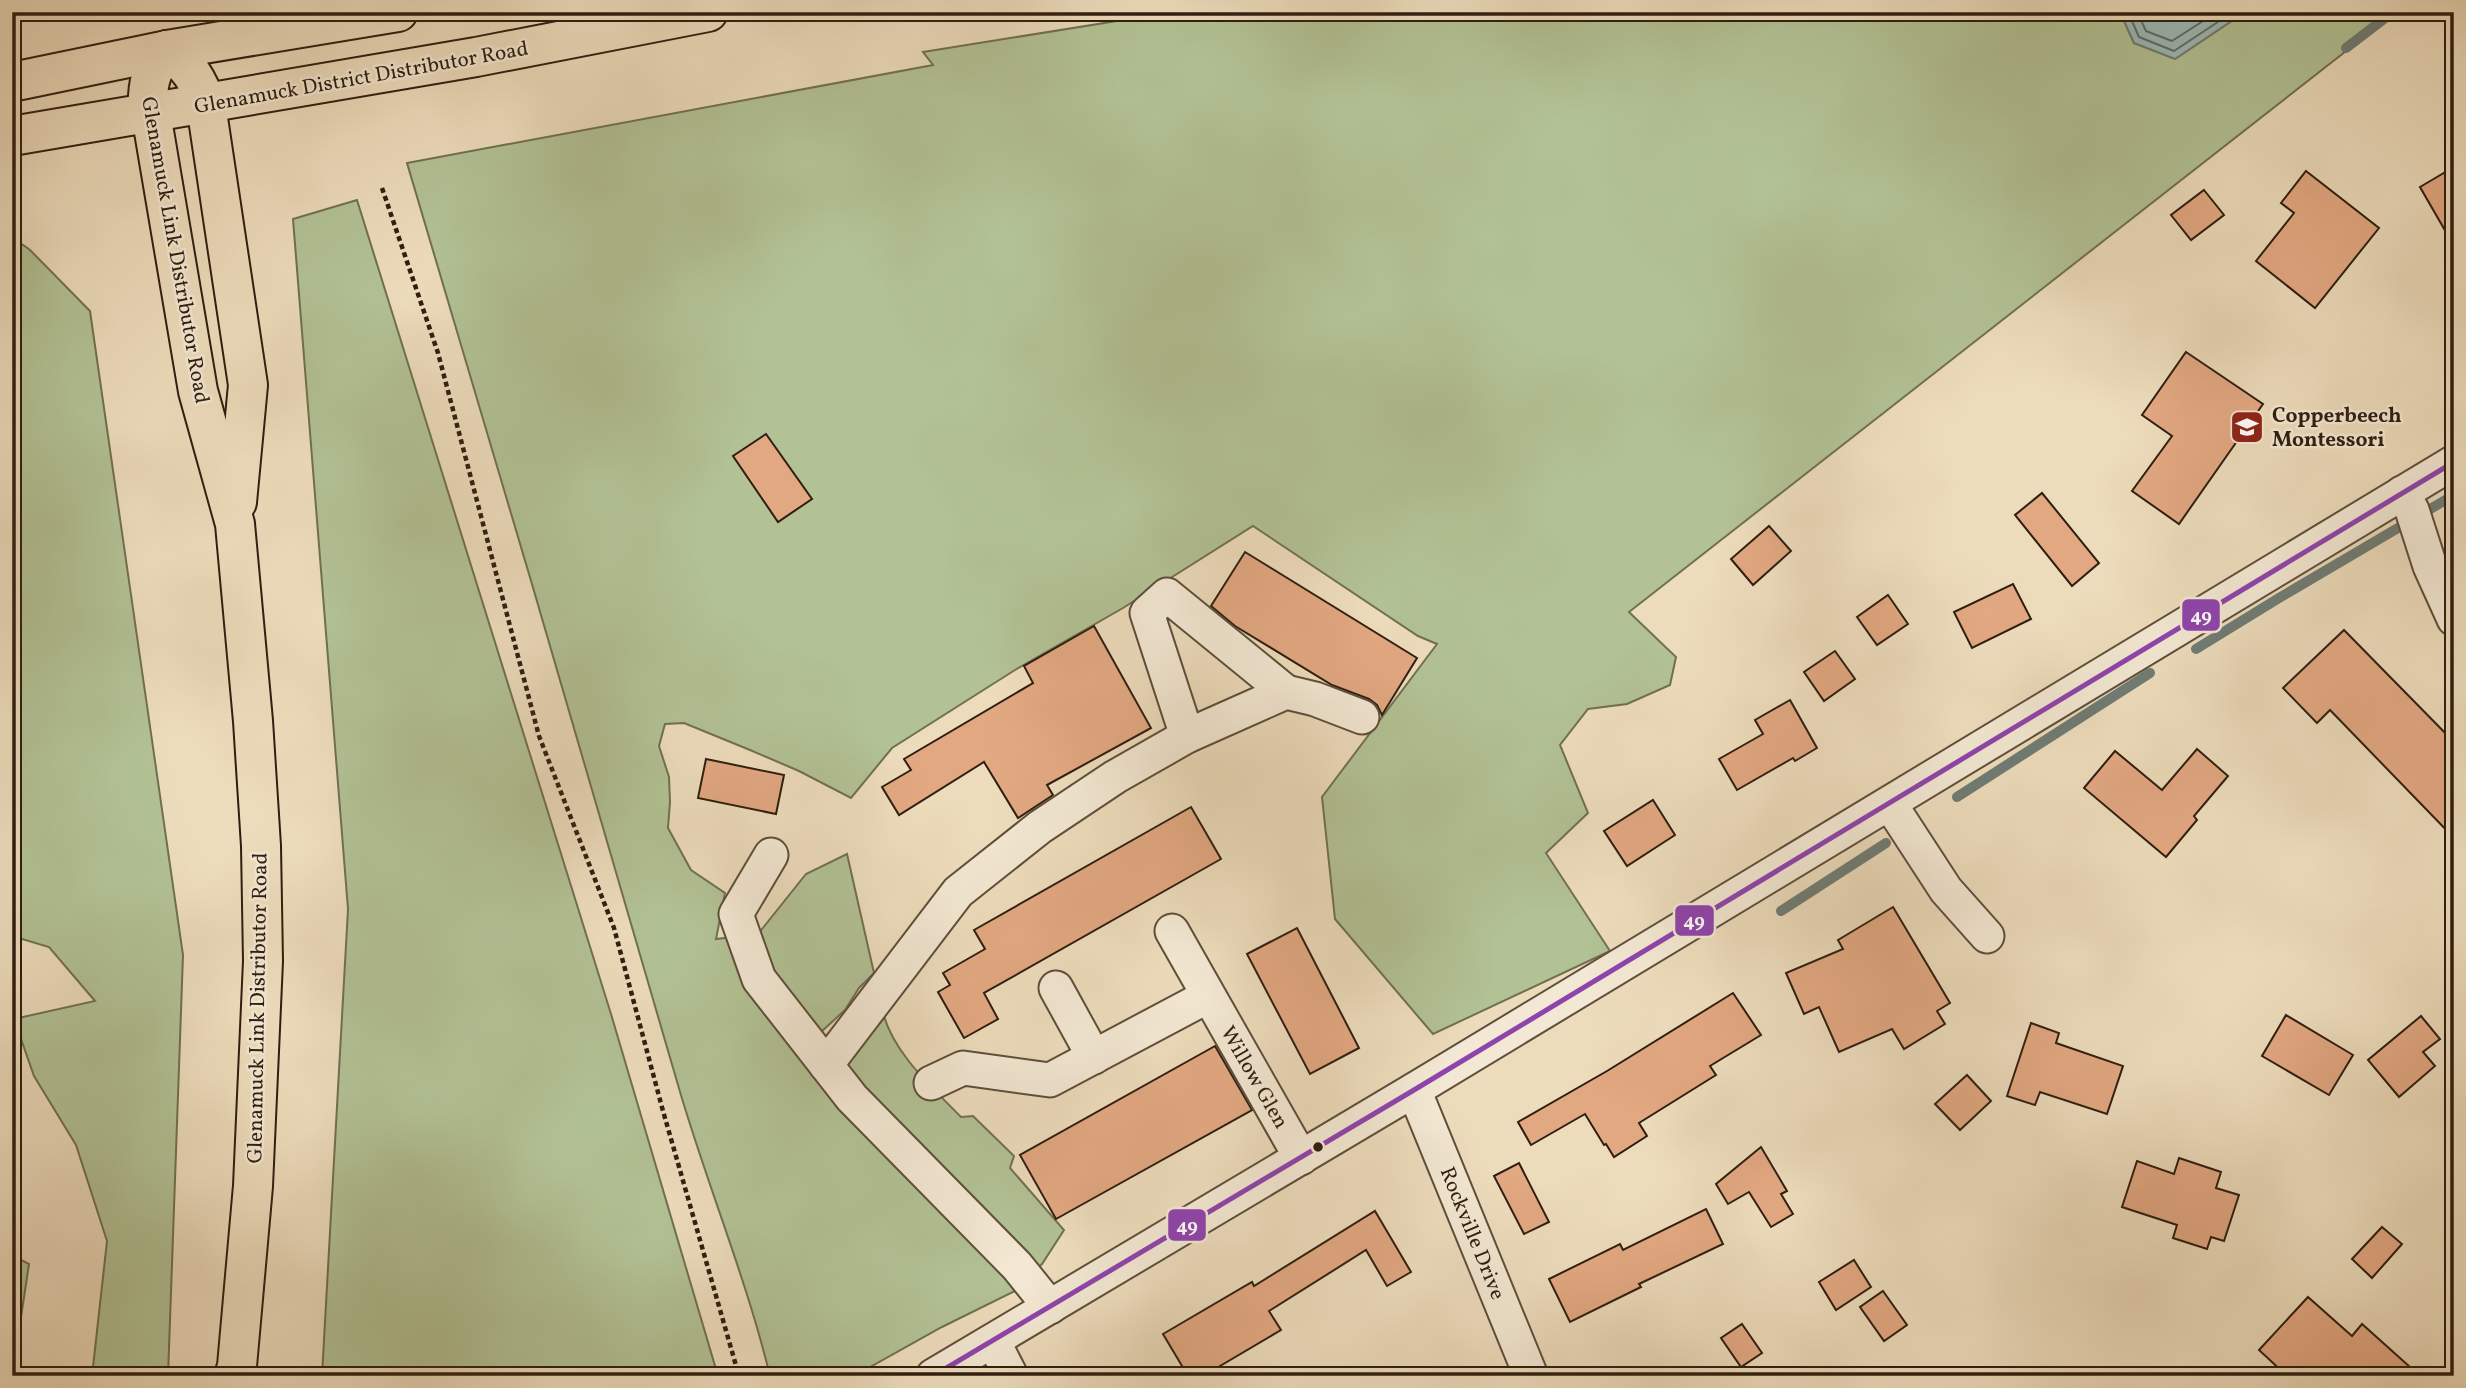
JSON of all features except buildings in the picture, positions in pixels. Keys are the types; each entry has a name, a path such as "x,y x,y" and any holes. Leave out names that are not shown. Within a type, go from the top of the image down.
{"main road":[{"path":"12,82 167,50 398,12"},
{"name":"Glenamuck District Distributor Road","path":"12,136 477,57 708,12"},
{"name":"Glenamuck Link Distributor Road","path":"235,524 248,385 206,105 201,88 192,73 181,59 167,50 156,62 149,78 150,114 198,391 235,524 261,846 262,961 253,1186 237,1373"}],"street":[{"path":"933,1376 1890,804 2411,511 2454,462"},
{"path":"2411,511 2430,566 2454,619"},
{"path":"1187,736 1147,613 1167,595 1286,692 1315,699 1362,717"},
{"path":"826,1065 958,892 1040,827 1115,777 1187,736 1286,692"},
{"path":"1890,804 1946,890 1987,936"},
{"path":"771,855 736,914 760,979 852,1098 1017,1266 1050,1307"},
{"name":"Willow Glen","path":"1172,931 1301,1158"},
{"path":"1056,988 1094,1057"},
{"path":"931,1083 963,1068 1050,1080 1209,996"},
{"name":"Rockville Drive","path":"1414,1090 1531,1376"},
{"path":"993,1341 1011,1376"}],"path":[{"path":"382,188 438,353 540,736 614,928 663,1111 740,1376"}],"green space":[{"path":"1173,12 2120,12 2134,43 2175,59 2245,12 2396,12 1629,612 1676,657 1670,685 1627,704 1588,709 1560,745 1588,813 1546,853 1610,951 1433,1034 1335,919 1322,797 1437,644 1418,636 1253,526 892,748 851,798 799,771 684,723 665,724 659,746 669,777 668,828 691,870 725,893 716,939 758,934 806,874 847,854 874,973 859,988 845,1010 821,1032 846,1052 883,1013 896,1042 915,1069 961,1117 973,1116 1014,1156 1010,1168 1064,1230 1042,1264 1015,1291 942,1327 854,1376 770,1376 749,1302 678,1085 407,163 933,65 923,52"},
{"path":"357,200 611,1014 718,1376 322,1376 348,909 293,219"},
{"path":"12,237 30,250 90,311 183,955 168,1376 92,1376 107,1241 76,1145 34,1076 14,1019 95,1001 49,947 12,936"},
{"path":"12,1255 29,1264 20,1324 12,1331"}],"water":[{"path":"2120,12 2245,12 2175,59 2134,43"}],"waterway":[{"path":"2346,48 2393,12"},
{"path":"2196,649 2454,495"},
{"path":"1957,797 2150,673"},
{"path":"1781,911 1886,843"}],"transit line":[{"name":"49","path":"933,1376 1414,1090 2454,462"}],"place":[{"name":"Copperbeech Montessori","path":"2247,427"}]}
